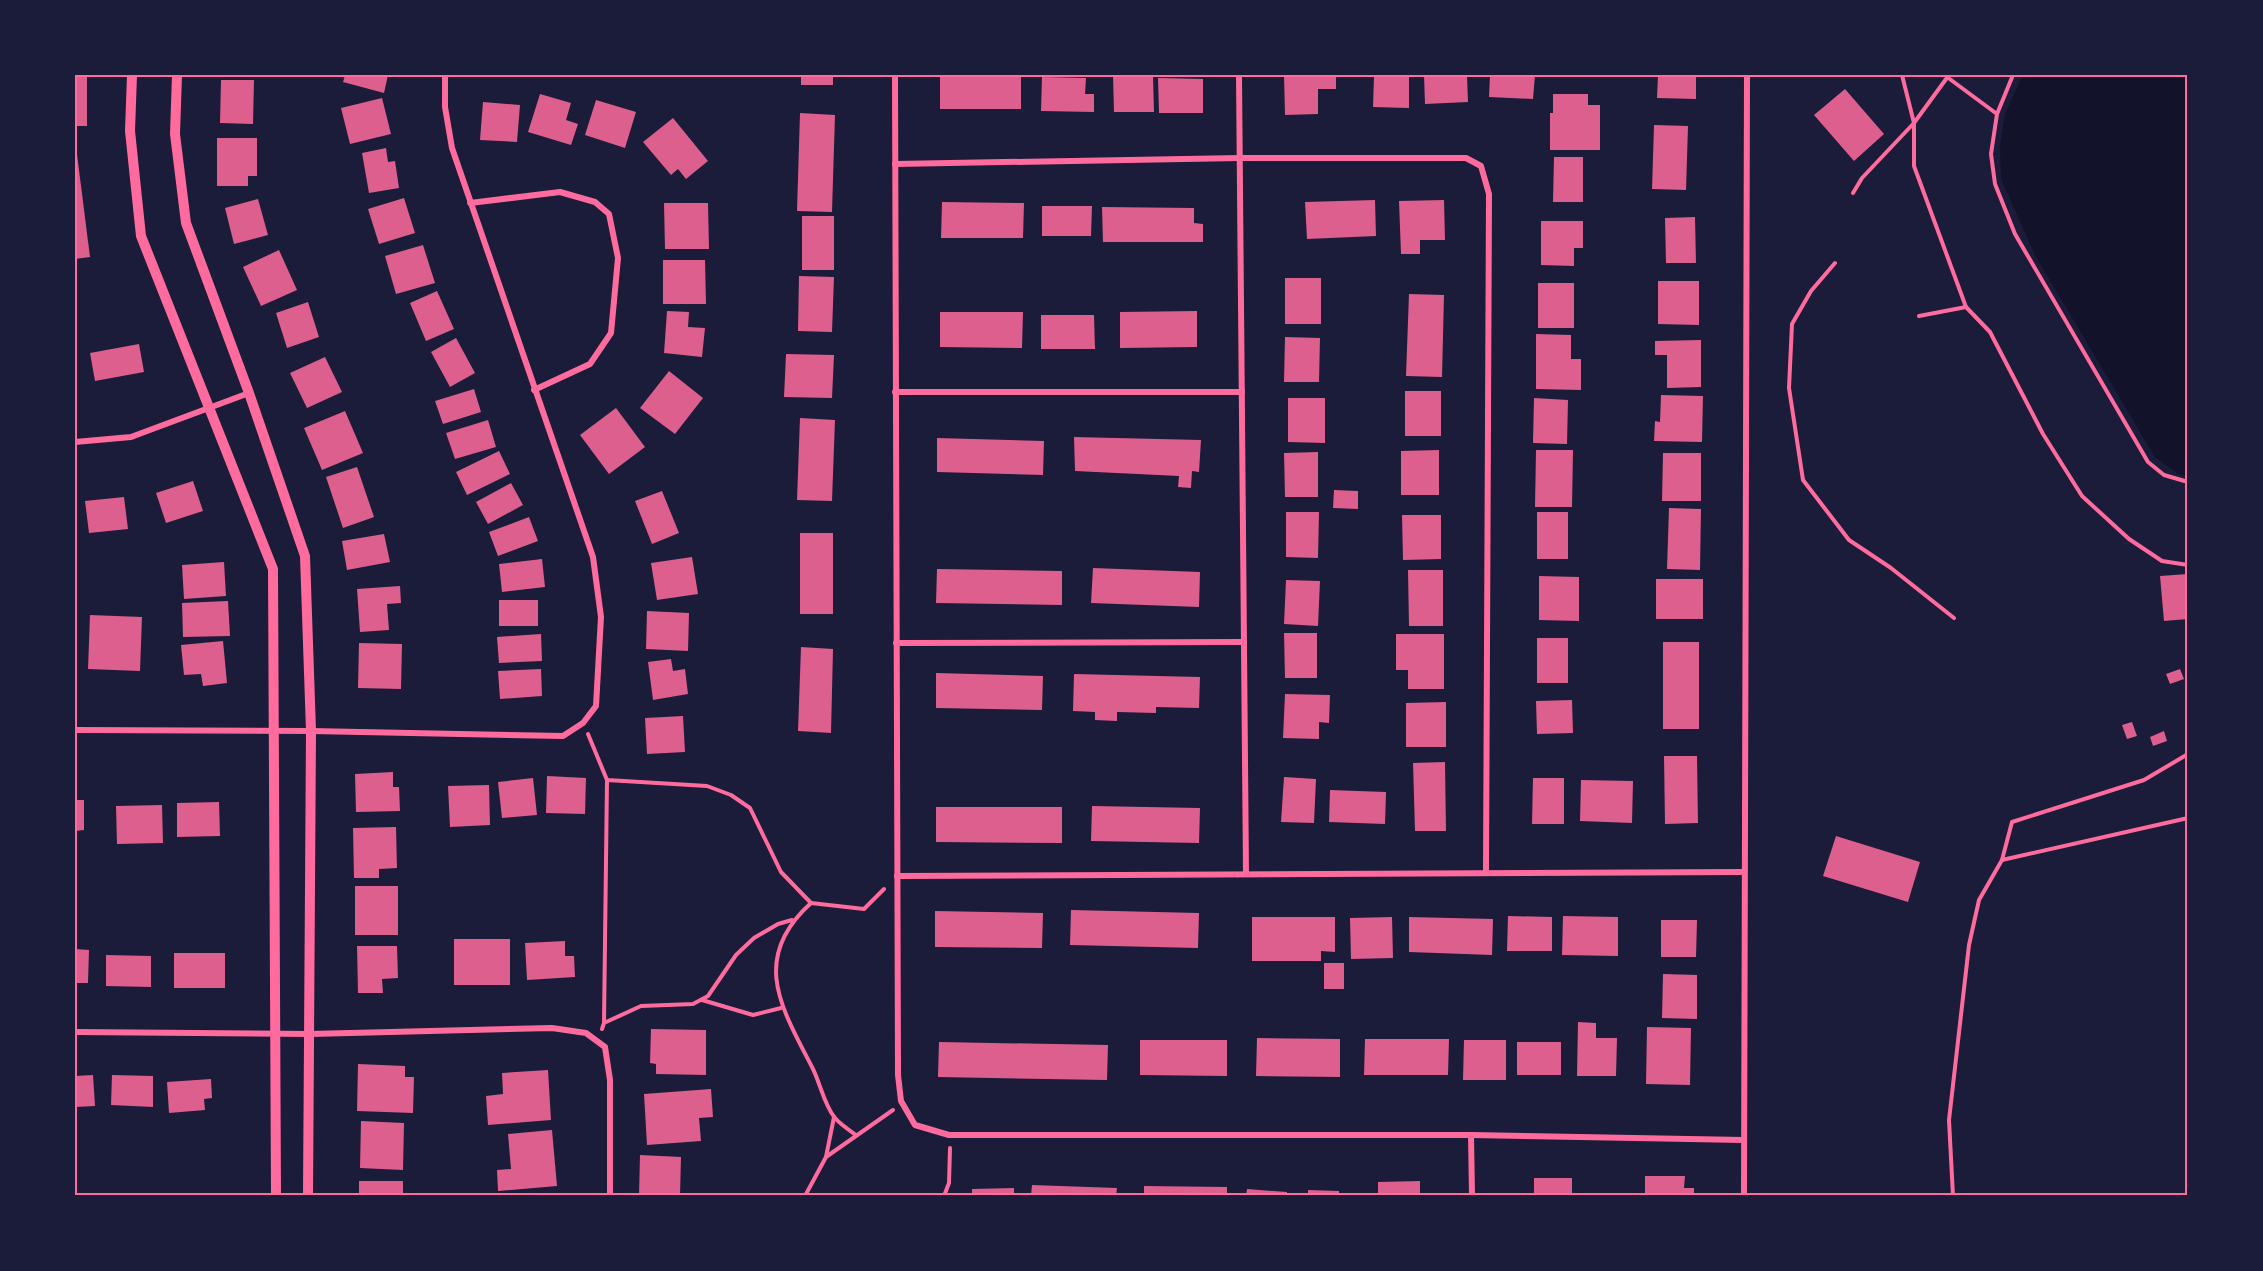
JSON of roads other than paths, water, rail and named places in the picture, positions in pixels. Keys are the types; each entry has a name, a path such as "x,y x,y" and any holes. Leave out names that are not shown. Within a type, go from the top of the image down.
{"street":[{"path":"132,75 130,131 141,236 273,568 276,1196"},
{"path":"177,75 175,134 186,224 249,393 305,556 311,731 308,1196"},
{"path":"75,730 273,730 563,736 583,723 596,706 601,617 593,557 452,148 445,107 445,75"},
{"path":"895,75 898,1075 901,1101 915,1125 949,1135 1471,1135 1744,1140"},
{"path":"1239,75 1246,874"},
{"path":"1744,1196 1747,75"},
{"path":"895,164 1240,158 1466,158 1481,166 1489,194 1486,873"},
{"path":"470,203 560,192 595,202 609,214 618,258 611,333 590,364 534,390"},
{"path":"896,392 1242,392"},
{"path":"75,442 131,437 249,393"},
{"path":"896,643 1244,642"},
{"path":"897,876 1744,872"},
{"path":"75,1032 310,1034 552,1028 586,1033 605,1047 610,1080 610,1196"},
{"path":"1471,1135 1472,1196"}]}
